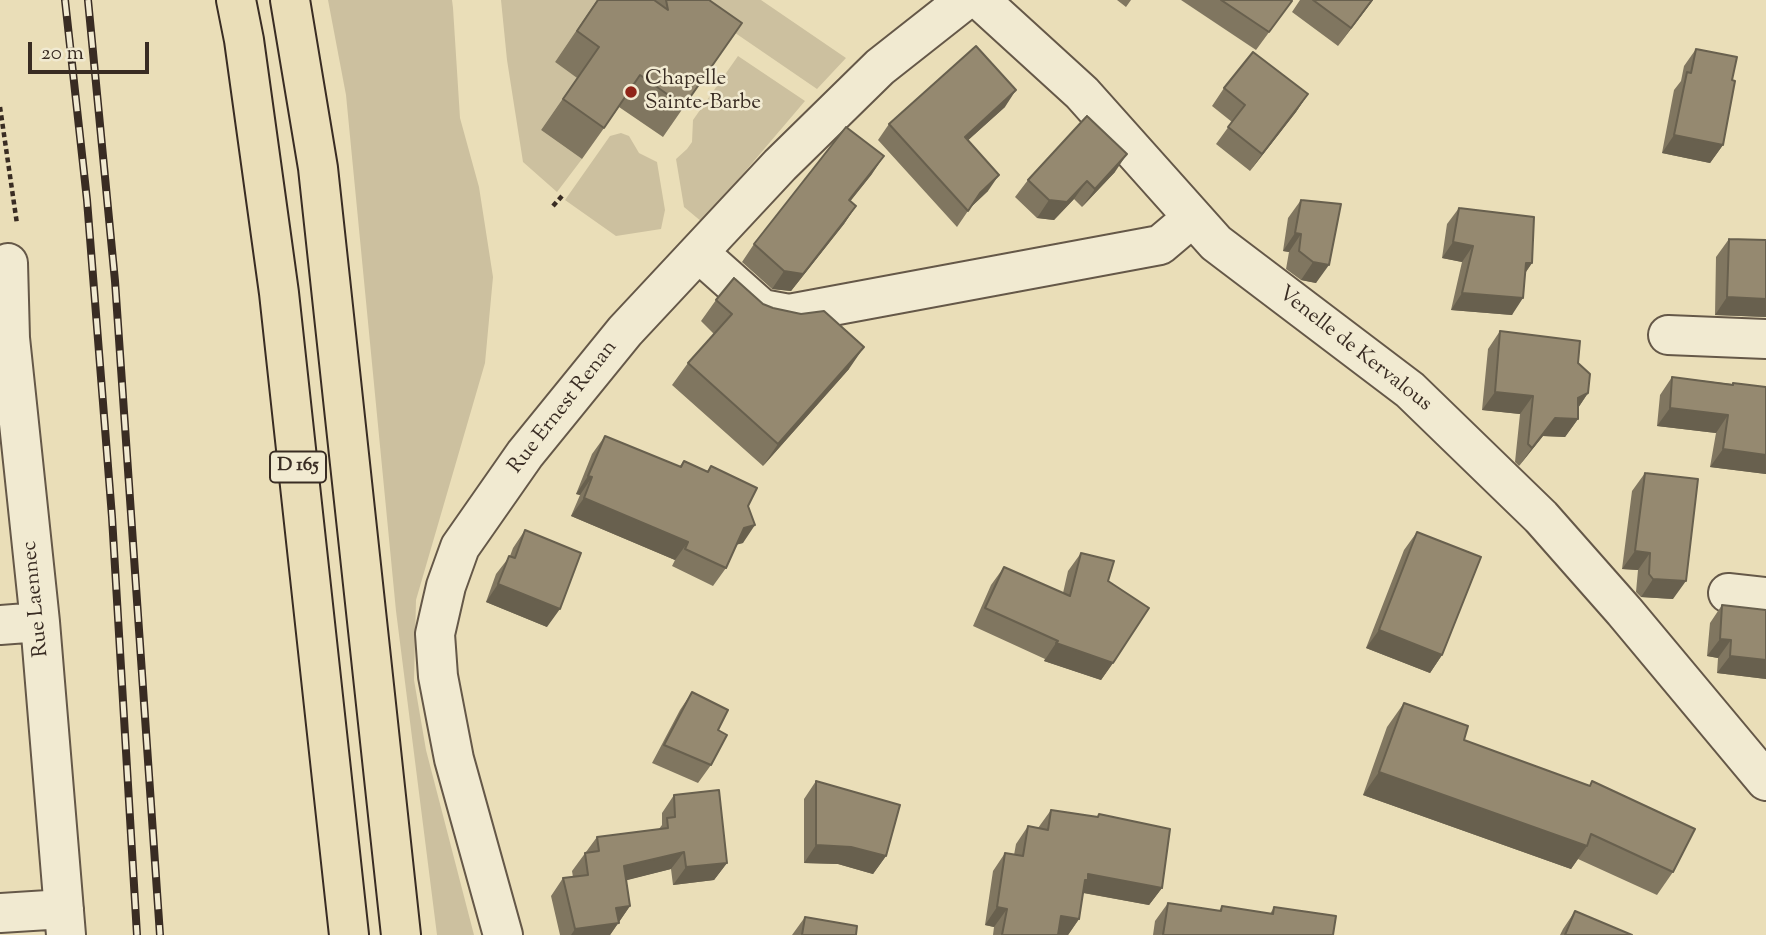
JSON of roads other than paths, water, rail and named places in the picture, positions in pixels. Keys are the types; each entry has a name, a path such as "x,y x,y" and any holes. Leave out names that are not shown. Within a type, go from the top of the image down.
{"highway":[{"name":"D 165","path":"236,0 244,40 279,293 349,935"},
{"name":"D 165","path":"290,0 318,168 401,935"}],"street":[{"name":"Rue Ernest Renan","path":"503,935 454,759 438,676 435,634 446,586 460,547 525,454 625,331 780,165 880,67 965,0"},
{"name":"Venelle de Kervalous","path":"980,0 1082,93 1216,243 1410,390 1541,517 1624,611 1766,781"},
{"path":"699,253 762,309 789,314 1160,245 1192,218"},
{"name":"Rue Laennec","path":"8,263 5,338 40,622 65,922"},
{"path":"1668,335 1766,339"},
{"path":"1728,593 1766,597"},
{"path":"0,625 40,622"},
{"path":"0,914 65,922"}],"railway":[{"path":"65,0 87,200 112,517 137,935"},
{"path":"88,0 115,281 160,935"}],"place":[{"name":"Chapelle Sainte-Barbe","path":"631,92"}]}
